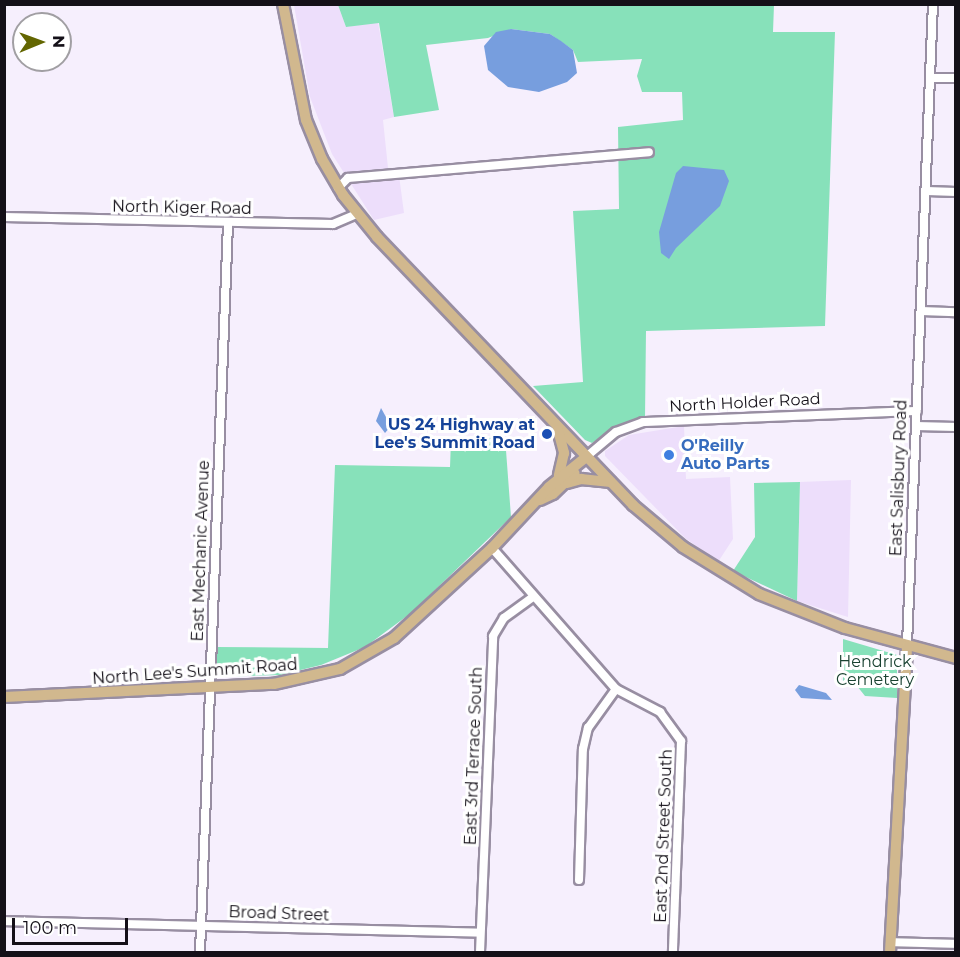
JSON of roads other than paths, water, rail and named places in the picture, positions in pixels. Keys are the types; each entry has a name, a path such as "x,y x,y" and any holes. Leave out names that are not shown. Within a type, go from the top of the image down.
{"main road":[{"path":"283,4 306,120 338,188 357,214 611,482 664,532 752,591 811,617 956,658"},
{"path":"557,427 564,453 559,483 581,479 611,482"},
{"name":"North Lee's Summit Road","path":"4,698 209,688 306,680 373,653 394,638 492,548 586,457"},
{"name":"East Salisbury Road","path":"890,947 907,645"}],"street":[{"name":"East Salisbury Road","path":"907,645 933,4"},
{"path":"930,78 956,78"},
{"path":"338,188 348,178 649,152"},
{"path":"927,191 956,192"},
{"name":"North Kiger Road","path":"4,217 333,224 357,214"},
{"name":"East Mechanic Avenue","path":"200,952 228,223"},
{"path":"921,311 956,312"},
{"name":"North Holder Road","path":"586,457 616,432 643,422 917,411"},
{"path":"916,426 956,427"},
{"name":"East 2nd Street South","path":"492,548 616,689 660,711 681,741 673,952"},
{"name":"East 3rd Terrace South","path":"480,952 493,636 504,618 533,597"},
{"path":"579,880 583,749 588,728 616,689"},
{"name":"Broad Street","path":"4,921 480,933"},
{"path":"890,947 956,944"}],"water":[{"path":"511,29 550,34 561,41 573,50 577,73 567,82 539,92 508,87 488,70 484,46 496,32"},
{"path":"683,166 724,170 729,181 720,206 676,248 669,259 661,253 659,232 676,173"},
{"path":"381,408 391,426 385,433 376,421"},
{"path":"799,685 826,693 832,700 801,698 795,690"}],"place":[{"name":"US 24 Highway at Lee's Summit Road","path":"547,434"},
{"name":"O'Reilly Auto Parts","path":"669,455"}],"park label":[{"name":"Hendrick Cemetery","path":"875,671"}]}
